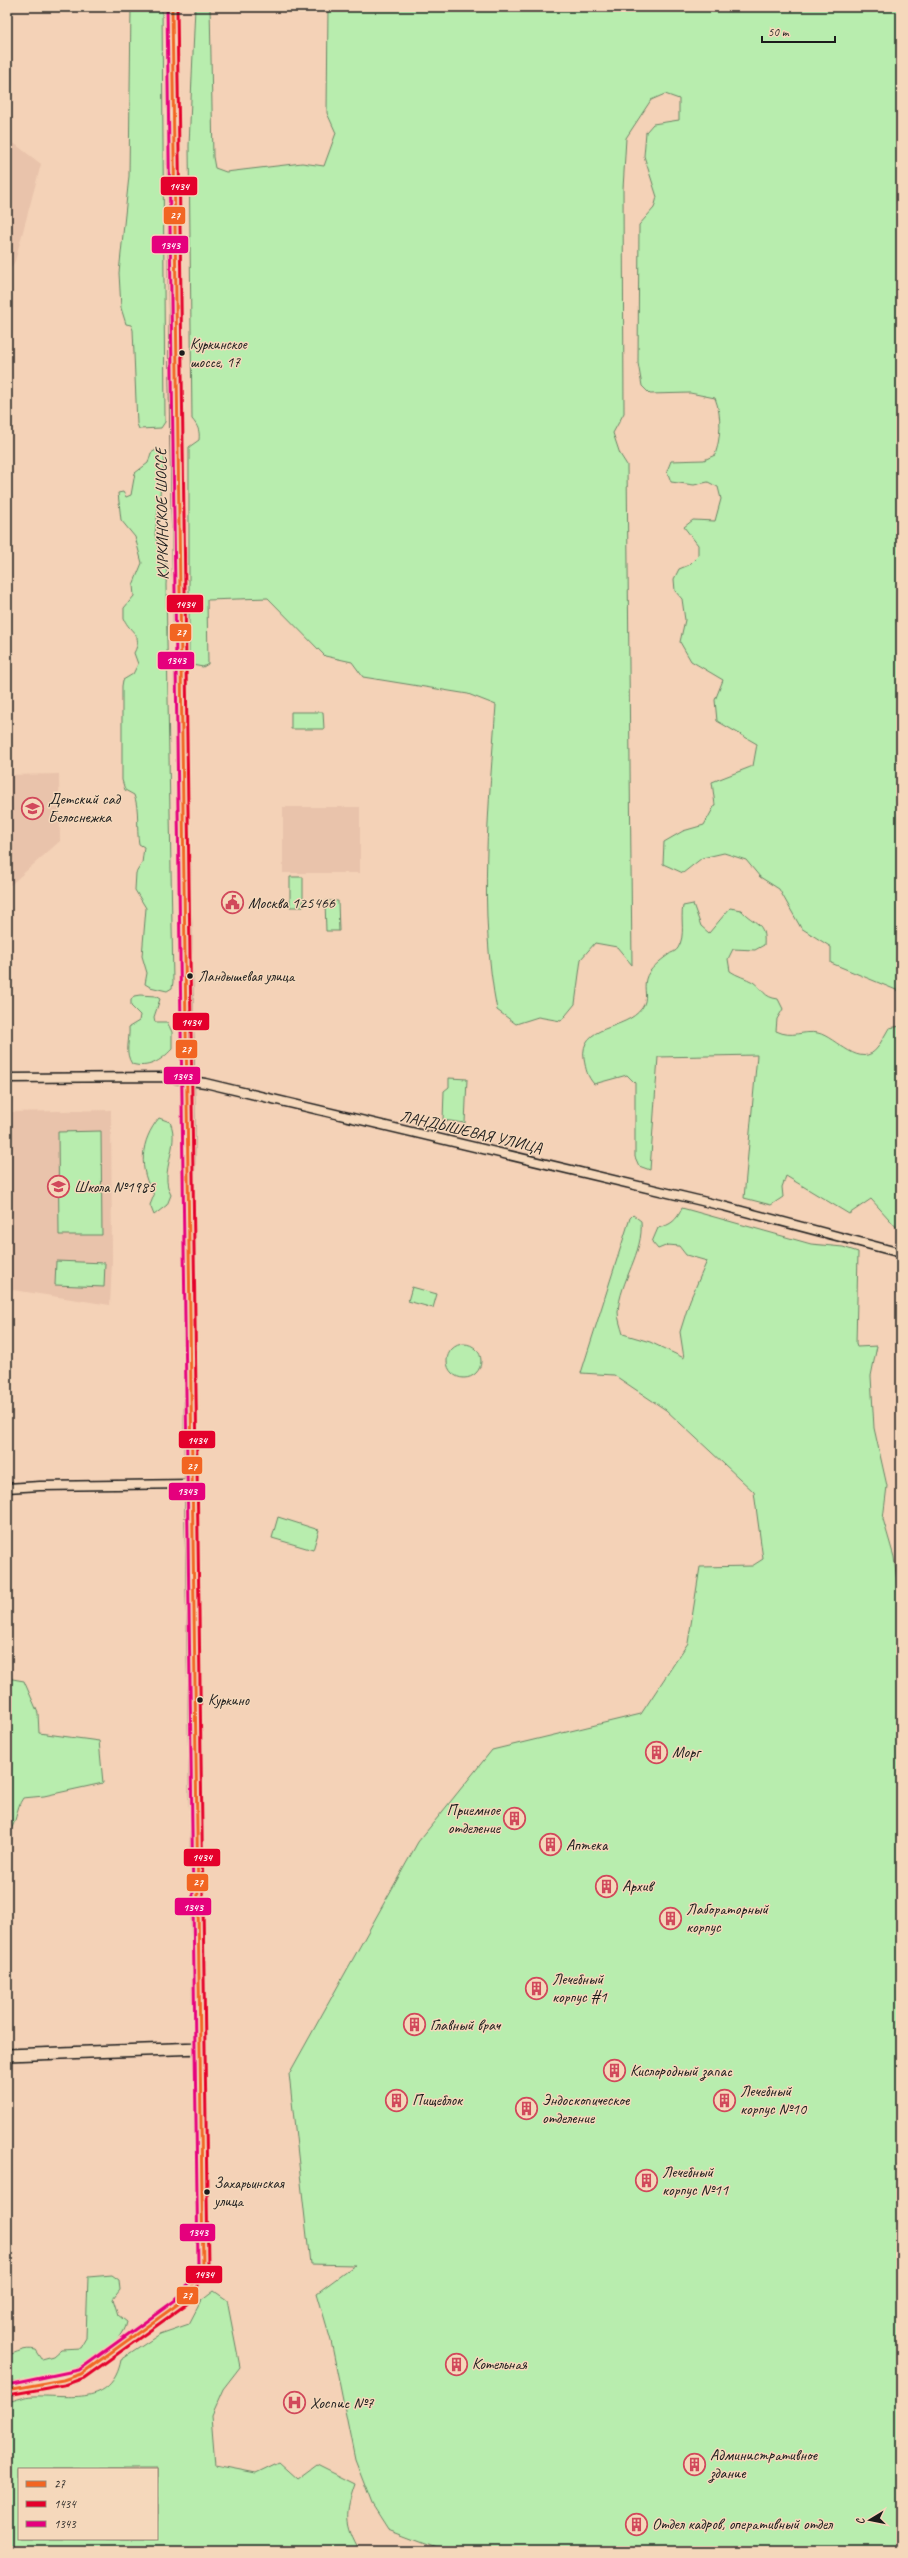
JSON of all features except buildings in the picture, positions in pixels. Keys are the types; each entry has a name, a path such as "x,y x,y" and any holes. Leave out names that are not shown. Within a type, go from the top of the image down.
{"main road":[{"name":"КУРКИНСКОЕ ШОССЕ","path":"7,2390 29,2384 67,2380 81,2374 185,2299 193,2288 203,2267 191,1484 188,1079 176,423 172,35 173,7"},
{"path":"7,2055 200,2048"}],"street":[{"name":"ЛАНДЫШЕВАЯ УЛИЦА","path":"7,1078 164,1077 188,1079 643,1187 901,1253"},
{"path":"7,1488 40,1486 191,1484"}],"shaded area":[{"path":"7,138 41,164 15,261 11,268 7,268"},
{"name":"Детский сад Белоснежка","path":"59,774 60,841 7,888 7,775"},
{"path":"283,807 360,807 360,873 283,873"},
{"name":"Школа №1985","path":"111,1110 112,1262 110,1305 7,1289 7,1112"}],"green space":[{"path":"131,7 162,7 165,422 161,428 139,429 137,424 133,330 131,325 126,324 121,308 119,273 129,176"},
{"path":"195,7 210,7 213,157 215,168 226,172 302,163 324,166 336,133 327,113 328,7 901,7 901,992 831,963 831,947 801,928 779,889 760,877 746,860 724,853 702,858 683,873 663,864 664,842 683,831 704,825 715,805 712,782 753,766 757,744 717,721 715,700 723,680 691,661 680,642 685,620 682,599 675,591 674,579 679,569 689,565 698,556 698,545 684,527 693,520 715,521 721,499 718,487 708,482 694,485 671,482 667,471 671,461 704,460 715,455 719,441 720,419 715,398 690,393 650,394 642,386 638,363 639,225 654,208 657,197 644,156 646,132 653,124 679,120 679,99 665,94 651,100 626,138 623,189 624,413 613,433 620,454 627,465 632,965 617,947 595,943 581,959 575,1004 561,1021 538,1017 516,1024 497,1010 491,973 486,897 488,819 496,705 468,694 363,677 352,662 325,656 268,598 207,600 208,664 203,667 192,665 189,661 189,447 199,440 199,431 192,419 189,146"},
{"path":"156,450 165,455 155,534 159,551 167,566 166,585 173,982 172,988 167,991 150,987 145,984 147,973 142,956 146,908 135,890 136,873 142,863 144,847 139,844 136,801 134,795 125,790 122,780 122,686 123,680 133,674 138,664 134,653 138,642 137,638 124,619 124,608 134,596 133,585 142,563 135,537 121,520 118,493 123,492 126,497 131,495 135,473 148,463 151,453"},
{"path":"291,712 323,712 324,729 291,729"},
{"path":"290,877 303,877 303,907 290,907"},
{"path":"325,901 338,901 339,931 326,931"},
{"path":"693,904 701,926 709,933 730,908 741,910 761,927 764,937 764,945 755,950 733,949 728,959 730,971 753,982 769,997 778,999 783,1009 777,1019 776,1031 787,1034 818,1033 856,1054 864,1056 871,1053 878,1047 889,1028 901,1026 901,1229 898,1229 871,1199 849,1214 786,1176 782,1187 783,1197 771,1205 744,1198 757,1055 658,1057 650,1170 639,1166 635,1157 635,1083 627,1075 594,1084 586,1070 584,1047 589,1039 596,1033 625,1021 634,1016 642,1008 646,997 645,983 647,976 658,962 678,948 682,938 683,906"},
{"path":"134,996 155,996 160,999 154,1017 155,1022 167,1022 172,1032 172,1049 159,1060 149,1065 132,1064 128,1055 129,1027 139,1021 140,1015 131,1006 131,1000"},
{"path":"449,1078 467,1079 465,1123 443,1120 444,1091 449,1087"},
{"path":"159,1118 170,1122 173,1131 172,1149 167,1177 171,1195 167,1205 154,1215 150,1205 154,1195 145,1175 143,1155 148,1136"},
{"path":"101,1131 102,1235 59,1235 58,1132"},
{"path":"682,1208 811,1244 843,1247 858,1252 856,1344 857,1347 877,1346 871,1376 874,1428 887,1486 883,1519 894,1557 899,1599 901,1602 901,2551 446,2551 388,2529 372,2504 355,2460 331,2341 317,2293 355,2265 310,2264 289,2074 418,1842 492,1750 641,1714 688,1643 700,1567 752,1566 763,1559 754,1492 666,1410 614,1375 581,1373 630,1218 633,1215 641,1221 641,1233 636,1255 620,1300 618,1315 623,1334 650,1342 684,1358 680,1332 690,1300 707,1261 686,1255 679,1246 668,1245 658,1249 652,1242 658,1228 673,1221 678,1216"},
{"path":"56,1261 105,1263 104,1287 55,1285"},
{"path":"412,1287 437,1294 433,1308 408,1301"},
{"path":"461,1344 467,1344 471,1345 478,1351 481,1361 480,1368 474,1375 467,1378 461,1378 457,1377 450,1371 447,1364 447,1358 448,1354 454,1347"},
{"path":"278,1517 319,1530 313,1550 272,1538"},
{"path":"7,1678 24,1681 38,1713 39,1733 99,1741 103,1783 44,1796 23,1798 20,1802 15,1821 7,1833"},
{"path":"112,2275 119,2280 120,2290 113,2299 118,2315 127,2322 124,2330 113,2345 87,2363 71,2371 48,2377 7,2382 7,2355 31,2349 36,2350 42,2359 53,2356 61,2349 80,2348 86,2338 88,2277"},
{"path":"214,2291 227,2300 240,2367 223,2389 211,2416 215,2465 256,2473 279,2462 298,2479 317,2465 355,2484 349,2503 348,2518 351,2533 360,2551 7,2551 7,2402 31,2396 75,2397 99,2392 109,2385 116,2375 121,2360 160,2334 189,2324 201,2301"}],"transit line":[{"name":"1343","path":"7,2385 79,2370 181,2296 198,2266 167,7"},
{"name":"27","path":"7,2390 63,2380 81,2374 185,2299 203,2267 172,7"},
{"name":"1434","path":"8,2395 64,2385 84,2378 188,2303 208,2267 177,7"}],"place":[{"name":"Куркинское шоссе, 17","path":"182,353"},
{"name":"Детский сад Белоснежка","path":"33,808"},
{"name":"Москва 125466","path":"233,903"},
{"name":"Ландышевая улица","path":"190,976"},
{"name":"Школа №1985","path":"59,1187"},
{"name":"Куркино","path":"200,1700"},
{"name":"Морг","path":"656,1752"},
{"name":"Приемное отделение","path":"515,1819"},
{"name":"Аптека","path":"550,1845"},
{"name":"Архив","path":"606,1886"},
{"name":"Лабораторный корпус","path":"670,1918"},
{"name":"Лечебный корпус #1","path":"537,1988"},
{"name":"Главный врач","path":"415,2025"},
{"name":"Кислородный запас","path":"614,2071"},
{"name":"Пищеблок","path":"396,2100"},
{"name":"Лечебный корпус №10","path":"724,2100"},
{"name":"Эндоскопическое отделение","path":"526,2109"},
{"name":"Лечебный корпус №11","path":"646,2181"},
{"name":"Захарьинская улица","path":"207,2192"},
{"name":"Котельная","path":"457,2364"},
{"name":"Хоспис №7","path":"294,2403"},
{"name":"Административное здание","path":"694,2464"},
{"name":"Отдел кадров, оперативный отдел","path":"637,2524"}]}
